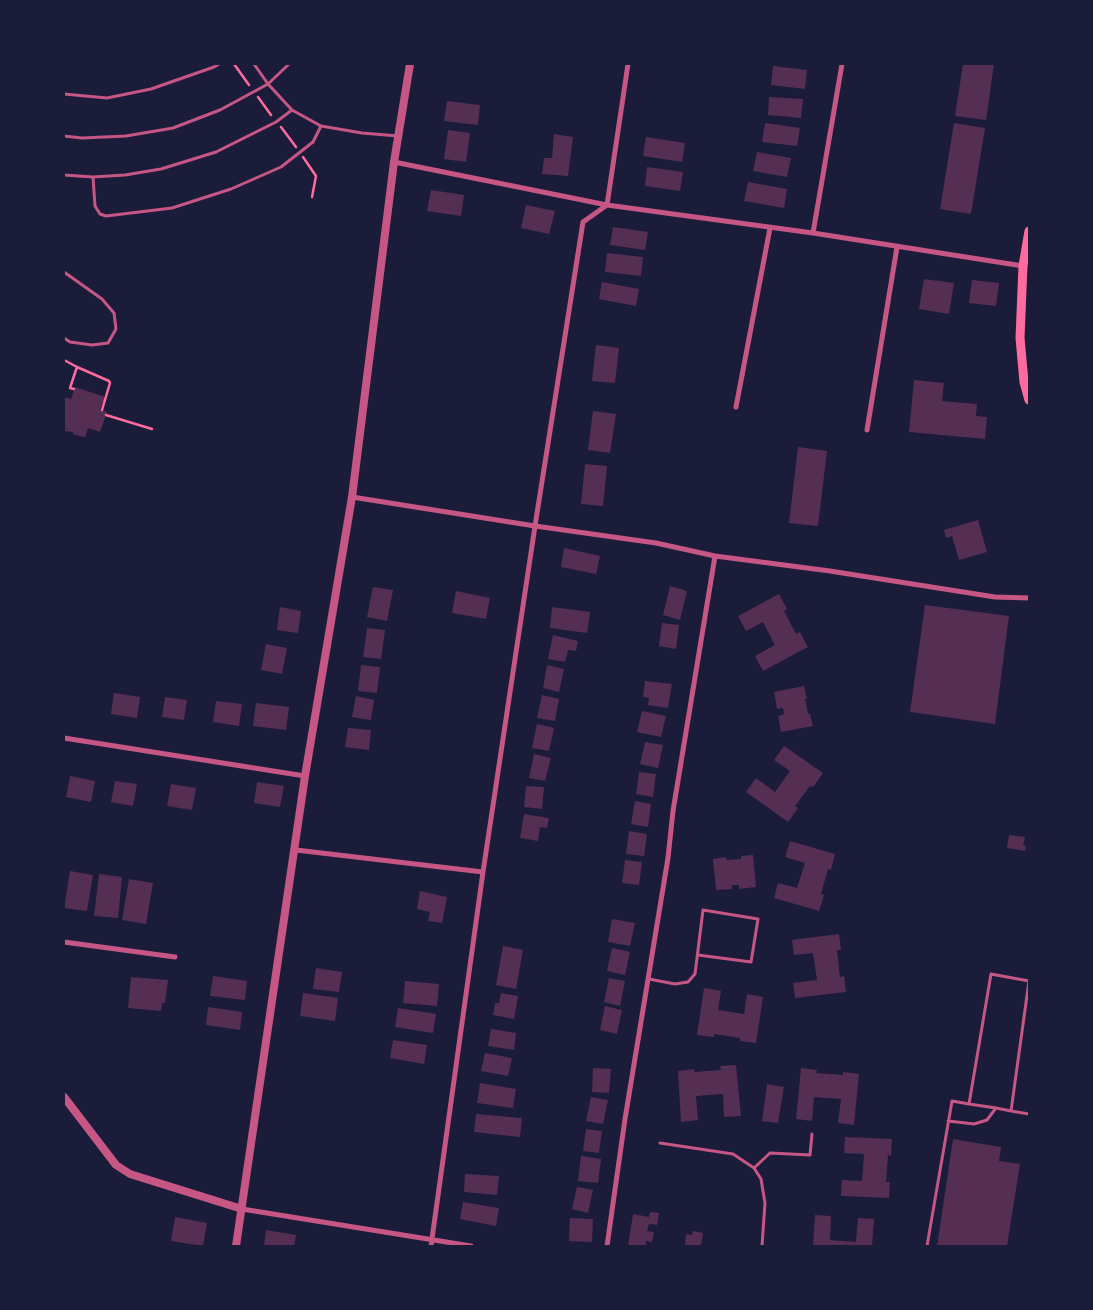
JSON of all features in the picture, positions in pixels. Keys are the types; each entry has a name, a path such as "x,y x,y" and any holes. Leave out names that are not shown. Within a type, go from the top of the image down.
{"main road":[{"path":"1029,231 1023,266 1026,289 1024,382 1029,400"}],"street":[{"path":"236,1246 296,850 305,776 352,497 394,162 410,64"},
{"path":"431,1246 535,526 583,222 608,205 628,64"},
{"path":"814,233 842,64"},
{"path":"394,162 608,205 814,233 1023,266"},
{"path":"736,407 770,228"},
{"path":"867,430 897,247"},
{"path":"352,497 656,544 715,556 995,596 1029,598"},
{"path":"607,1246 715,556"},
{"path":"64,738 305,776"},
{"path":"296,850 484,872"},
{"path":"64,942 175,957"},
{"path":"64,1097 116,1165 130,1174 242,1209 471,1246"}],"lane":[{"path":"64,94 108,98 143,91 219,64"},
{"path":"254,64 268,84 292,110 321,126 362,133 398,136"},
{"path":"64,136 82,138 126,136 173,128 220,110 268,84 289,64"},
{"path":"64,174 93,177 126,175 162,169 216,152 276,122 292,110"},
{"path":"93,177 95,206 100,214 106,216 172,208 231,189 280,166 313,142 321,126"},
{"path":"64,272 102,299 114,313 116,329 108,343 92,345 70,342 64,338"},
{"path":"649,979 675,984 688,982 695,974 703,910 758,919 751,962 698,955"},
{"path":"969,1104 990,974 1029,981 1010,1111"},
{"path":"927,1246 952,1101 1029,1114"},
{"path":"948,1121 974,1124 987,1120 996,1108"},
{"path":"754,1168 770,1153 810,1155 812,1134"},
{"path":"660,1143 733,1154 754,1168 761,1179 765,1203 762,1246"}],"path":[{"path":"64,360 109,381 102,410"},
{"path":"74,389 70,388 76,367"},
{"path":"106,415 152,429"}],"building":[{"path":"963,64 994,64 986,120 955,116"},
{"path":"773,66 807,70 805,89 771,85"},
{"path":"769,97 803,99 801,118 768,115"},
{"path":"447,101 480,105 478,125 444,121"},
{"path":"765,123 800,128 797,146 762,142"},
{"path":"954,123 985,128 971,214 940,209"},
{"path":"448,130 470,133 466,162 444,159"},
{"path":"554,134 573,137 568,176 542,174 544,158 552,158"},
{"path":"646,137 685,143 682,162 643,156"},
{"path":"757,152 791,158 787,177 753,171"},
{"path":"647,167 683,172 680,191 645,186"},
{"path":"748,182 787,189 784,208 744,201"},
{"path":"431,190 464,195 461,216 427,211"},
{"path":"526,205 555,211 549,234 521,228"},
{"path":"613,227 648,232 645,250 610,245"},
{"path":"607,253 643,257 641,276 605,272"},
{"path":"924,279 954,283 949,314 919,309"},
{"path":"972,280 999,283 996,306 969,303"},
{"path":"602,282 639,289 636,306 599,299"},
{"path":"596,345 619,348 615,383 592,381"},
{"path":"914,380 944,383 942,401 977,404 976,416 987,417 985,439 909,432"},
{"path":"75,387 105,397 100,409 107,412 100,432 88,428 85,437 83,437 73,434 73,432 64,431 64,397 71,399"},
{"path":"593,411 616,414 610,453 588,450"},
{"path":"798,447 827,451 818,526 789,523"},
{"path":"585,464 607,466 603,506 581,504"},
{"path":"978,520 987,552 959,560 952,536 946,538 944,530"},
{"path":"564,548 600,556 596,574 561,567"},
{"path":"670,586 687,591 680,620 663,615"},
{"path":"373,587 393,590 387,621 367,617"},
{"path":"456,591 490,598 486,619 452,613"},
{"path":"779,594 787,609 784,611 796,634 800,632 808,647 763,671 755,656 775,645 763,622 746,631 738,616"},
{"path":"925,605 1009,616 995,724 910,712"},
{"path":"280,607 301,611 298,633 277,630"},
{"path":"552,607 590,612 587,633 550,628"},
{"path":"662,623 679,625 676,649 659,646"},
{"path":"367,628 385,630 381,659 363,657"},
{"path":"553,635 578,641 576,651 568,650 565,662 548,659"},
{"path":"266,644 287,648 282,674 261,670"},
{"path":"361,665 380,667 377,693 358,691"},
{"path":"547,665 564,669 559,692 543,688"},
{"path":"645,681 672,684 668,708 648,705 649,698 643,697"},
{"path":"804,686 808,714 810,714 813,726 781,732 778,716 784,714 783,708 777,709 774,692"},
{"path":"114,693 140,697 137,718 111,714"},
{"path":"542,695 559,699 555,721 537,718"},
{"path":"356,696 374,700 371,720 352,717"},
{"path":"165,697 187,700 184,720 162,717"},
{"path":"216,701 242,704 239,726 213,722"},
{"path":"256,703 289,707 286,730 253,726"},
{"path":"642,711 666,716 661,737 637,732"},
{"path":"537,724 554,728 549,751 532,748"},
{"path":"348,728 371,730 369,750 345,747"},
{"path":"645,742 663,745 658,768 640,764"},
{"path":"784,746 823,773 813,787 810,786 795,806 798,808 788,822 746,792 756,778 775,792 790,771 774,760"},
{"path":"534,754 551,758 545,781 529,778"},
{"path":"639,772 656,774 653,797 636,794"},
{"path":"70,776 95,781 91,802 66,797"},
{"path":"115,781 137,784 133,806 111,802"},
{"path":"257,782 284,786 280,807 254,803"},
{"path":"171,784 196,788 192,810 167,806"},
{"path":"526,786 544,787 542,809 524,807"},
{"path":"635,801 651,804 648,827 631,824"},
{"path":"524,814 549,818 547,828 540,827 538,841 520,838"},
{"path":"629,831 647,834 644,856 626,854"},
{"path":"1009,835 1025,837 1023,845 1026,846 1025,851 1007,848"},
{"path":"790,841 835,854 831,870 828,869 821,894 824,895 819,911 774,898 778,883 797,888 805,863 785,857"},
{"path":"753,855 756,887 739,889 739,885 732,885 732,889 716,890 713,859 726,857 726,860 741,859 741,856"},
{"path":"625,860 642,862 639,885 622,883"},
{"path":"70,871 93,875 87,911 64,908"},
{"path":"99,874 122,877 118,918 94,916"},
{"path":"129,879 153,883 146,924 122,920"},
{"path":"420,891 447,897 442,923 428,921 430,912 417,909"},
{"path":"612,919 635,923 630,946 608,942"},
{"path":"839,934 841,950 837,950 840,977 844,976 846,992 795,998 793,983 817,980 813,953 794,955 792,940"},
{"path":"503,946 523,950 516,989 496,985"},
{"path":"612,948 630,952 625,975 607,971"},
{"path":"316,968 342,972 339,992 313,989"},
{"path":"213,976 247,981 245,1000 210,996"},
{"path":"131,977 168,980 165,1003 162,1003 161,1011 128,1008"},
{"path":"609,978 625,981 620,1006 604,1002"},
{"path":"405,981 439,984 437,1006 403,1003"},
{"path":"704,988 721,991 718,1010 744,1014 747,994 763,997 756,1043 740,1041 740,1038 714,1034 714,1037 697,1035"},
{"path":"303,993 338,998 335,1021 300,1016"},
{"path":"501,993 518,996 514,1019 493,1015 495,1003 499,1003"},
{"path":"605,1006 622,1010 617,1034 600,1030"},
{"path":"208,1007 242,1012 240,1030 206,1025"},
{"path":"398,1008 436,1014 433,1033 395,1027"},
{"path":"491,1029 516,1033 514,1050 488,1046"},
{"path":"393,1040 427,1045 424,1064 390,1058"},
{"path":"485,1053 512,1058 508,1076 481,1071"},
{"path":"736,1065 741,1116 724,1117 723,1094 696,1096 698,1120 681,1122 678,1071 694,1069 694,1072 721,1070 720,1066"},
{"path":"593,1068 611,1069 609,1093 592,1092"},
{"path":"801,1068 817,1070 816,1073 843,1075 843,1072 859,1074 854,1125 838,1123 841,1099 814,1097 812,1121 796,1119"},
{"path":"480,1083 516,1089 513,1108 477,1103"},
{"path":"767,1084 784,1087 778,1123 762,1121"},
{"path":"591,1097 608,1100 603,1124 586,1121"},
{"path":"476,1114 522,1118 520,1137 474,1132"},
{"path":"586,1129 602,1131 599,1153 583,1151"},
{"path":"845,1137 892,1139 891,1156 888,1155 886,1182 890,1182 889,1198 841,1196 842,1180 862,1181 864,1154 844,1153"},
{"path":"953,1139 1001,1147 999,1161 1020,1164 1007,1246 937,1246"},
{"path":"581,1156 601,1159 598,1183 578,1181"},
{"path":"465,1174 499,1176 497,1195 464,1192"},
{"path":"577,1187 593,1190 588,1213 572,1209"},
{"path":"463,1202 499,1208 496,1226 460,1219"},
{"path":"650,1212 659,1213 657,1225 649,1224 647,1231 654,1232 652,1242 646,1241 646,1246 628,1246 633,1214 649,1217"},
{"path":"815,1215 831,1216 830,1240 856,1242 858,1218 874,1219 872,1246 813,1246"},
{"path":"175,1217 207,1223 203,1246 171,1241"},
{"path":"570,1218 593,1219 592,1242 569,1241"},
{"path":"266,1230 296,1235 294,1246 264,1246"},
{"path":"693,1231 703,1233 701,1246 685,1246 686,1234 692,1235"}]}
